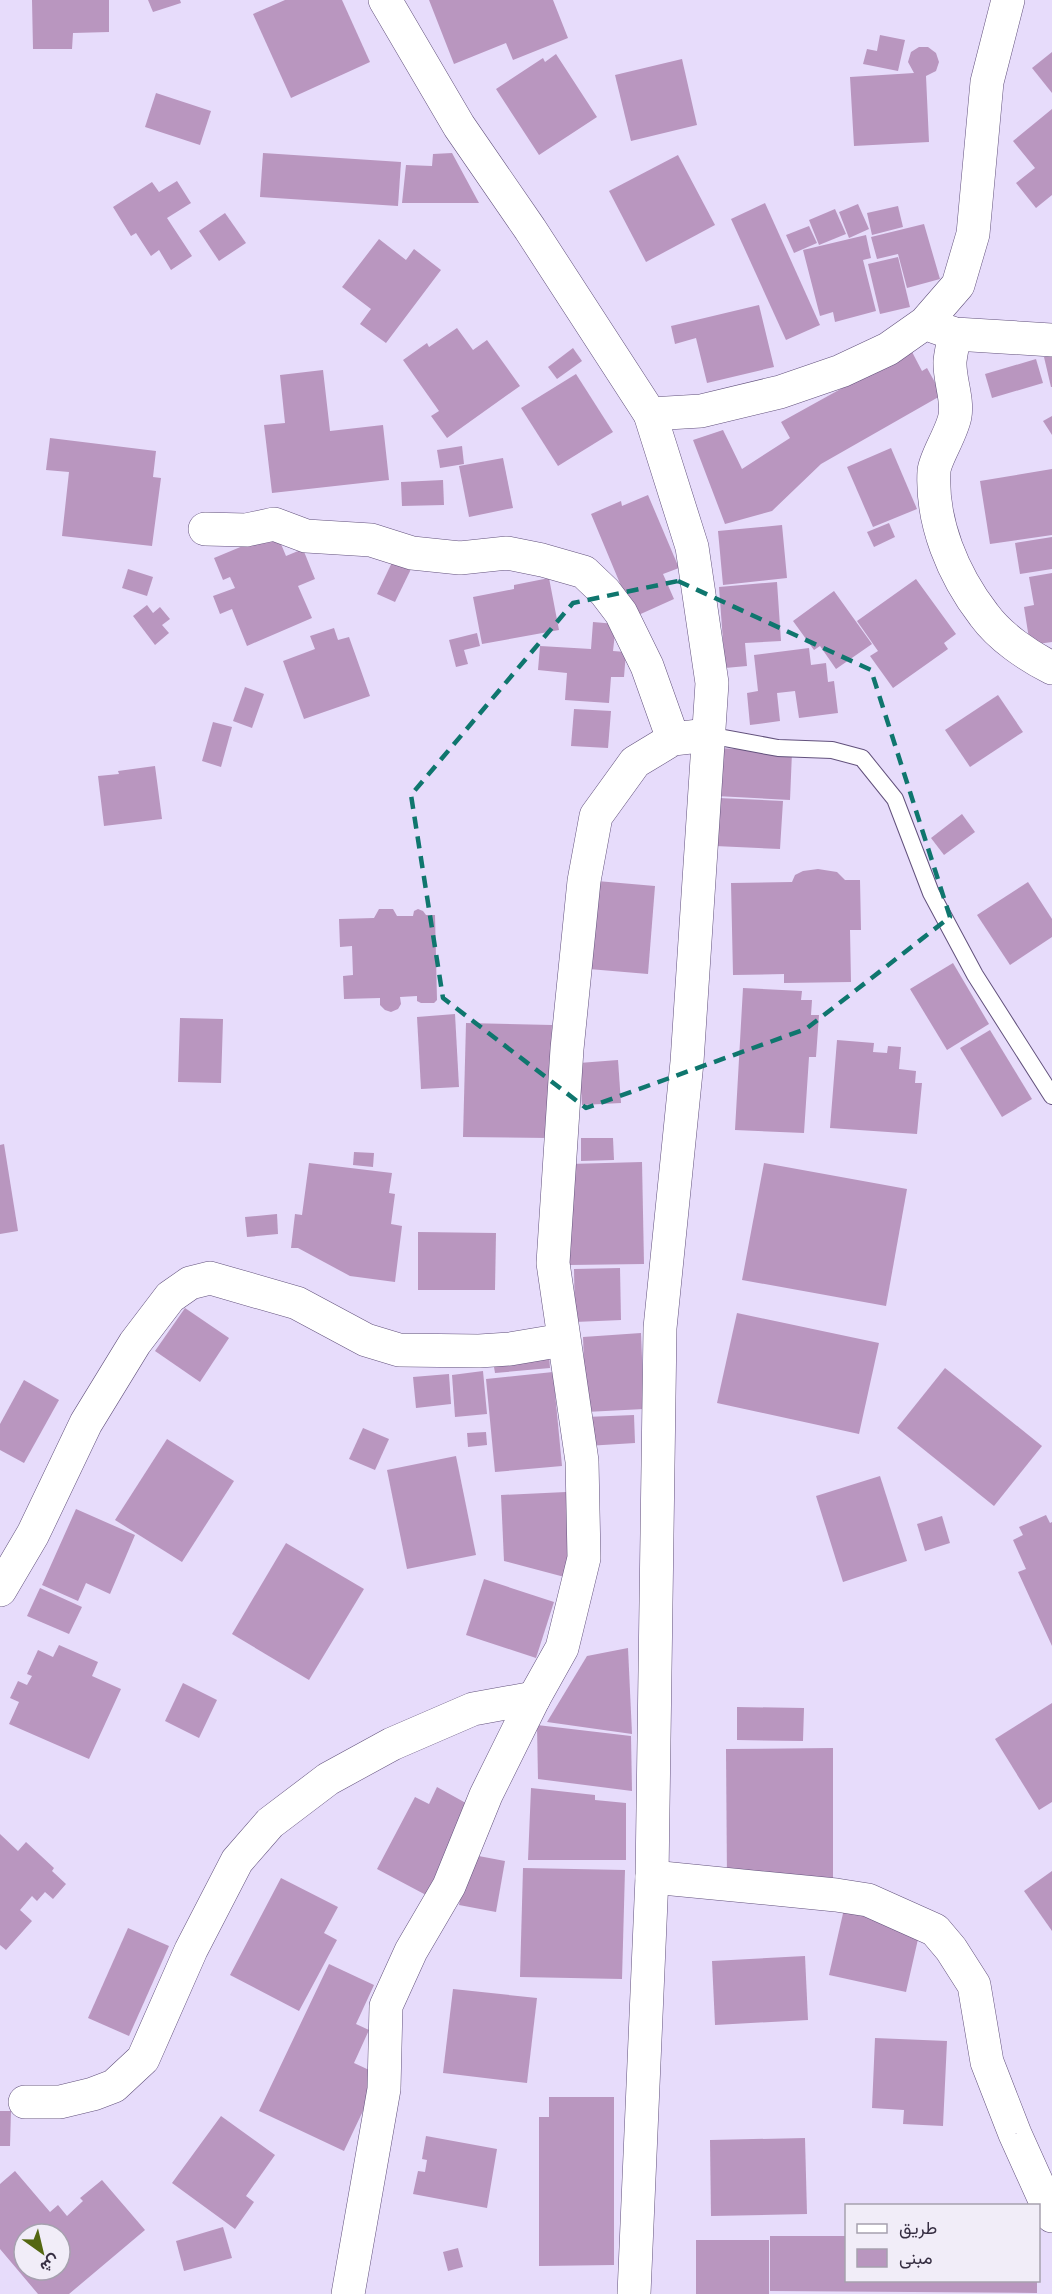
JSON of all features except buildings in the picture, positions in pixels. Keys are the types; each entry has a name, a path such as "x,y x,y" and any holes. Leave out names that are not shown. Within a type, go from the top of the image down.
{"street":[{"path":"385,0 459,126 530,229 650,414 692,548 712,683 687,1062 660,1328 652,1877 634,2294"},
{"path":"1008,0 987,82 973,234 958,285 940,328 950,362 955,415 946,444 934,468 937,514 952,563 984,616 1010,640 1052,668"},
{"path":"650,414 701,411 780,392 842,371 940,328 1052,339"},
{"path":"205,529 246,530 274,525 306,536 371,540 412,553 460,558 507,554 542,560 584,572 605,592 621,613 647,666 673,739"},
{"path":"348,2294 384,2090 386,2006 411,1951 449,1886 486,1795 534,1698 562,1648 584,1558 582,1461 553,1263 567,1049 584,881 596,816 635,762 673,739 708,735"},
{"path":"0,1590 33,1534 86,1423 135,1343 170,1297 190,1283 210,1278 297,1303 366,1340 399,1350 479,1351 563,1340"},
{"path":"25,2102 60,2102 93,2094 114,2086 143,2059 191,1950 237,1861 270,1823 328,1779 392,1744 473,1709 534,1698"},
{"path":"652,1877 868,1900 935,1929 974,1985 987,2062 1015,2134 1052,2216"}],"lane":[{"path":"708,735 778,748 832,750 862,758 895,799 932,893 953,934 975,975 1052,1096"}],"highlighted area":[{"path":"678,581 871,670 950,917 806,1029 586,1108 443,998 411,795 573,603"}]}
